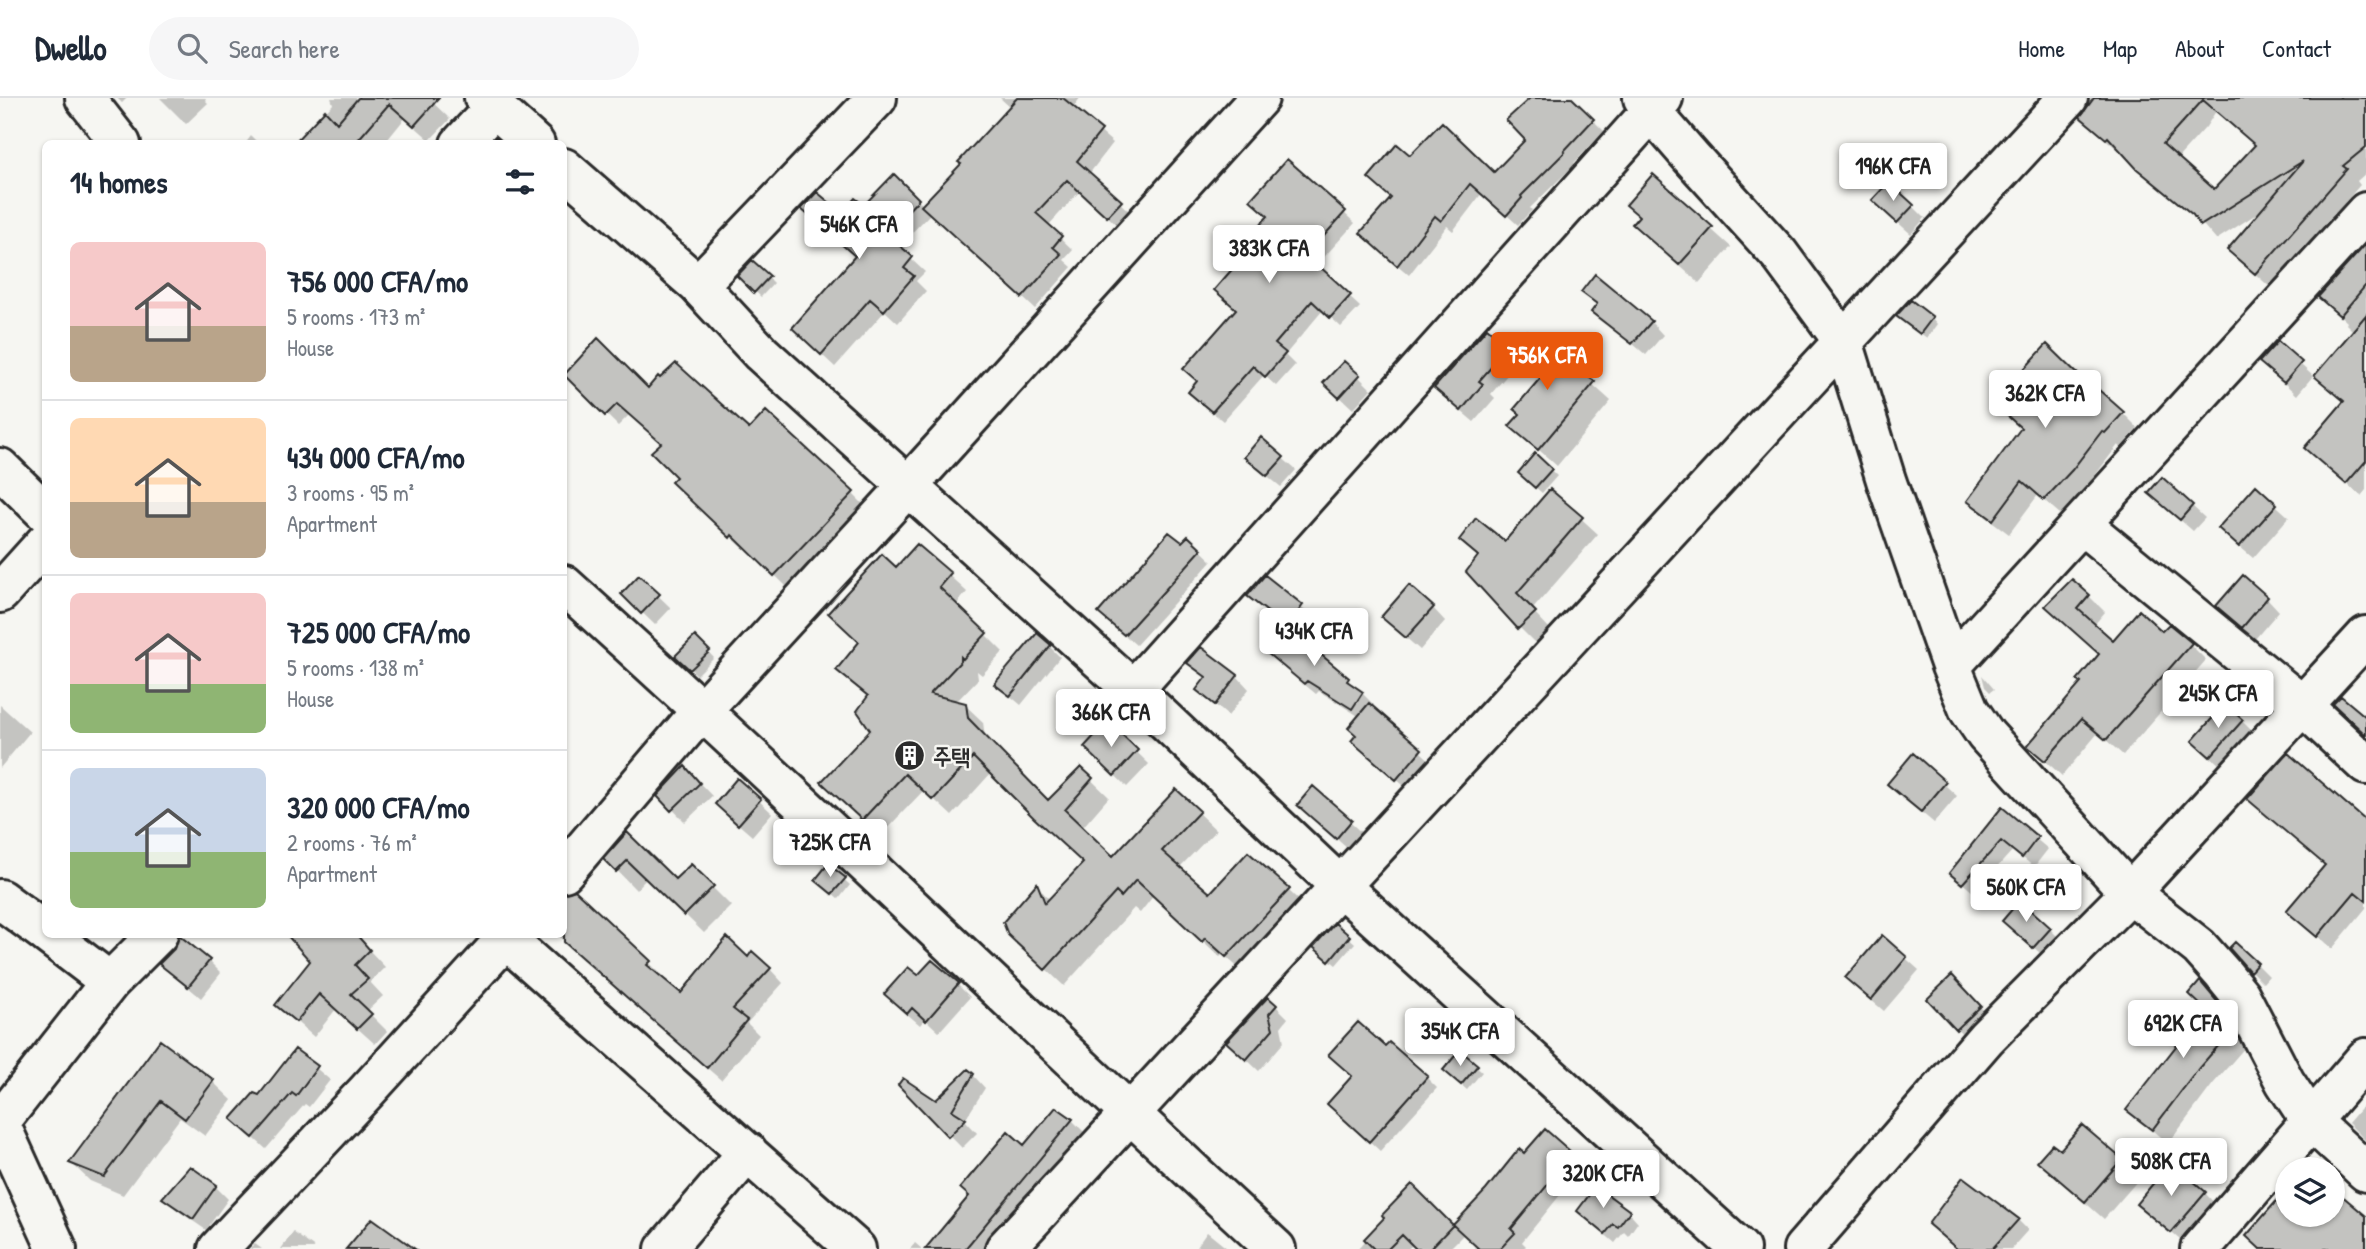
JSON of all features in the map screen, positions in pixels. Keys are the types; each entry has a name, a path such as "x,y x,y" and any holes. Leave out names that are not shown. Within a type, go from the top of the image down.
{"street":[{"path":"85,98 118,140"},
{"path":"698,285 877,98"},
{"path":"567,868 702,710 1259,98"},
{"path":"1005,1249 2068,98"},
{"path":"1133,690 1652,102 1779,254 1843,341 1886,480 1969,710 1986,735 2130,893 2199,947 2223,974 2240,995 2285,1082 2310,1121 2366,1172"},
{"path":"463,140 489,103 531,140"},
{"path":"567,171 698,285 761,353 1133,690 1339,885 1740,1249"},
{"path":"1951,666 2366,212"},
{"path":"0,468 42,509"},
{"path":"2081,524 2302,705 2366,765"},
{"path":"0,593 42,546"},
{"path":"567,588 702,710 1276,1249"},
{"path":"1803,1249 1986,1038 2130,893 2366,636"},
{"path":"0,899 42,931"},
{"path":"51,938 110,982"},
{"path":"57,1249 0,1123 110,982 154,938"},
{"path":"218,1249 367,1091 503,938"},
{"path":"507,938 856,1249"},
{"path":"2200,1249 2366,1058"},
{"path":"664,1249 748,1152"}],"building":[{"path":"358,98 439,98 414,126 389,104 358,140 297,140 325,110 337,123"},
{"path":"1017,98 1063,98 1102,130 1077,161 1122,201 1107,217 1067,180 1036,213 1062,236 1053,247 1061,254 1022,298 921,206"},
{"path":"1530,98 1572,98 1594,119 1521,196 1506,216 1470,184 1441,221 1435,216 1397,266 1360,233 1391,198 1368,178 1397,144 1410,155 1442,122 1494,172 1525,140 1506,120"},
{"path":"2094,98 2366,98 2366,147 2343,166 2347,169 2255,274 2227,250 2303,161 2200,226 2193,215 2137,169 2108,137 2106,139 2080,117","holes":["2203,100 2255,145 2214,189 2163,144"]},
{"path":"1287,159 1346,211 1307,255 1351,295 1330,318 1312,301 1275,344 1286,353 1265,377 1253,366 1212,412 1188,392 1197,381 1183,369 1236,309 1214,290 1235,266 1228,260 1268,216 1250,200"},
{"path":"894,174 919,199 886,234 913,257 904,268 914,276 884,311 870,299 821,355 792,328 855,256 801,209 817,192 842,213 855,198 864,205"},
{"path":"1653,174 1713,227 1679,265 1632,224 1639,216 1626,205"},
{"path":"1889,182 1914,205 1897,223 1872,200"},
{"path":"2366,244 2366,285 2340,316 2318,297"},
{"path":"752,260 770,276 754,293 737,276"},
{"path":"1595,274 1652,321 1632,344 1591,312 1597,304 1581,292"},
{"path":"1911,300 1933,317 1920,334 1896,316"},
{"path":"2366,315 2366,461 2346,484 2304,448 2344,401 2314,376"},
{"path":"1487,328 1509,347 1479,381 1483,384 1461,411 1434,388"},
{"path":"1527,331 1557,359 1561,354 1595,382 1538,450 1509,426 1520,414 1514,409 1542,376 1511,348"},
{"path":"598,338 648,388 658,376 660,378 676,363 749,429 766,411 854,492 774,576 671,482 676,477 651,452 661,443 617,404 605,416 567,378 567,372"},
{"path":"2278,341 2302,362 2284,383 2259,362"},
{"path":"2047,344 2088,384 2090,382 2124,412 2105,433 2102,431 2072,470 2044,500 2022,481 1993,520 1967,501 2021,428 1993,403"},
{"path":"1344,361 1360,375 1339,398 1323,383"},
{"path":"1261,437 1284,457 1267,476 1244,457"},
{"path":"1535,453 1552,469 1535,488 1518,473"},
{"path":"2162,477 2193,505 2180,520 2148,493"},
{"path":"2256,485 2277,504 2239,547 2218,528"},
{"path":"1550,489 1583,517 1517,593 1536,612 1518,629 1466,572 1478,556 1459,540 1476,518 1505,541"},
{"path":"1169,532 1182,542 1188,536 1202,549 1124,635 1098,613"},
{"path":"917,544 951,573 939,587 987,633 963,659 961,657 961,661 930,694 966,703 968,718 1048,800 1081,767 1093,778 1065,810 1113,856 1176,789 1200,811 1162,851 1210,893 1248,852 1290,889 1226,957 1205,938 1202,942 1136,880 1121,897 1116,892 1045,970 1008,935 1003,922 1037,883 1045,903 1083,863 973,757 933,800 905,774 862,820 821,782 870,730 857,711 868,696 836,670 859,642 828,613 882,554 896,567"},
{"path":"639,575 660,594 641,614 621,594"},
{"path":"1265,575 1303,605 1287,627 1247,596"},
{"path":"2243,575 2268,597 2242,628 2216,606"},
{"path":"2072,579 2090,595 2078,609 2113,640 2139,610 2162,631 2169,624 2192,643 2106,740 2081,719 2045,761 2027,746 2081,683 2077,680 2099,654 2045,606"},
{"path":"1409,585 1434,607 1406,638 1381,617"},
{"path":"1289,628 1349,678 1347,681 1363,692 1352,709 1307,681 1304,684 1267,653"},
{"path":"1037,633 1051,645 1010,696 994,684"},
{"path":"695,636 710,651 690,670 675,656"},
{"path":"1201,647 1238,675 1215,705 1196,690 1206,677 1187,663"},
{"path":"2341,696 2366,717 2366,735 2333,704"},
{"path":"1369,703 1422,749 1396,780 1351,741 1356,735 1348,728"},
{"path":"2225,704 2243,720 2210,757 2192,741"},
{"path":"1108,721 1138,750 1114,776 1084,747"},
{"path":"1913,753 1946,782 1921,812 1887,784"},
{"path":"2288,753 2366,821 2366,901 2355,892 2317,937 2286,911 2325,865 2247,799"},
{"path":"685,766 700,783 671,811 657,796"},
{"path":"737,778 761,799 738,825 715,804"},
{"path":"1313,786 1352,820 1336,839 1297,805"},
{"path":"2002,807 2038,837 2022,858 2001,841 1962,884 1949,873"},
{"path":"627,832 675,879 691,864 714,886 684,916 627,861 616,872 603,859"},
{"path":"828,864 846,878 832,894 815,880"},
{"path":"575,890 651,961 647,965 681,993 727,937 748,957 752,951 771,968 733,1009 747,1020 707,1068 564,942 564,938 567,938 567,892"},
{"path":"2020,900 2051,928 2033,948 2002,921"},
{"path":"1335,923 1350,936 1329,961 1313,947"},
{"path":"1882,935 1907,957 1871,1000 1845,978"},
{"path":"178,938 183,938 210,960 188,987 159,964 174,949"},
{"path":"290,938 360,938 370,950 355,965 368,979 351,994 372,1014 357,1029 319,994 296,1022 275,1005 310,961"},
{"path":"2235,942 2258,963 2250,972 2229,948"},
{"path":"932,960 959,983 926,1021 912,1008 907,1014 884,994 908,967 918,975"},
{"path":"1952,975 1981,1006 1956,1030 1927,999"},
{"path":"2200,981 2220,1005 2233,1029 2199,1068 2152,1130 2126,1110 2205,1009 2189,994"},
{"path":"1268,997 1277,1005 1269,1014 1273,1029 1246,1060 1226,1042"},
{"path":"1358,1022 1385,1046 1389,1042 1428,1076 1369,1142 1327,1104 1352,1076 1328,1055"},
{"path":"160,1040 214,1080 185,1119 161,1101 104,1177 69,1163"},
{"path":"295,1049 318,1066 296,1096 292,1093 253,1138 231,1119 254,1093 259,1095"},
{"path":"1460,1050 1478,1065 1461,1085 1443,1070"},
{"path":"968,1069 974,1074 952,1110 966,1119 948,1137 898,1085 903,1078 936,1100"},
{"path":"1056,1107 1073,1119 965,1249 925,1249 969,1196 960,1188 1008,1131 1024,1145"},
{"path":"2082,1125 2122,1159 2085,1202 2037,1161 2052,1144 2060,1150"},
{"path":"1545,1129 1570,1151 1551,1173 1555,1176 1511,1229 1515,1233 1500,1249 1479,1249 1453,1225 1519,1149 1524,1153"},
{"path":"2171,1162 2206,1192 2171,1233 2136,1204"},
{"path":"190,1166 217,1185 193,1219 162,1198"},
{"path":"1963,1177 2019,1219 1992,1249 1957,1249 1928,1224"},
{"path":"1412,1184 1453,1225 1430,1249 1416,1249 1402,1235 1388,1249 1374,1249 1364,1239 1384,1218 1382,1215"},
{"path":"1596,1186 1630,1211 1618,1227 1613,1224 1605,1234 1577,1211"},
{"path":"2345,1198 2366,1216 2366,1249 2260,1249 2246,1236 2275,1203 2275,1227 2345,1227"},
{"path":"372,1218 415,1249 346,1249"}],"place":[{"name":"주택","path":"910,756"}]}
